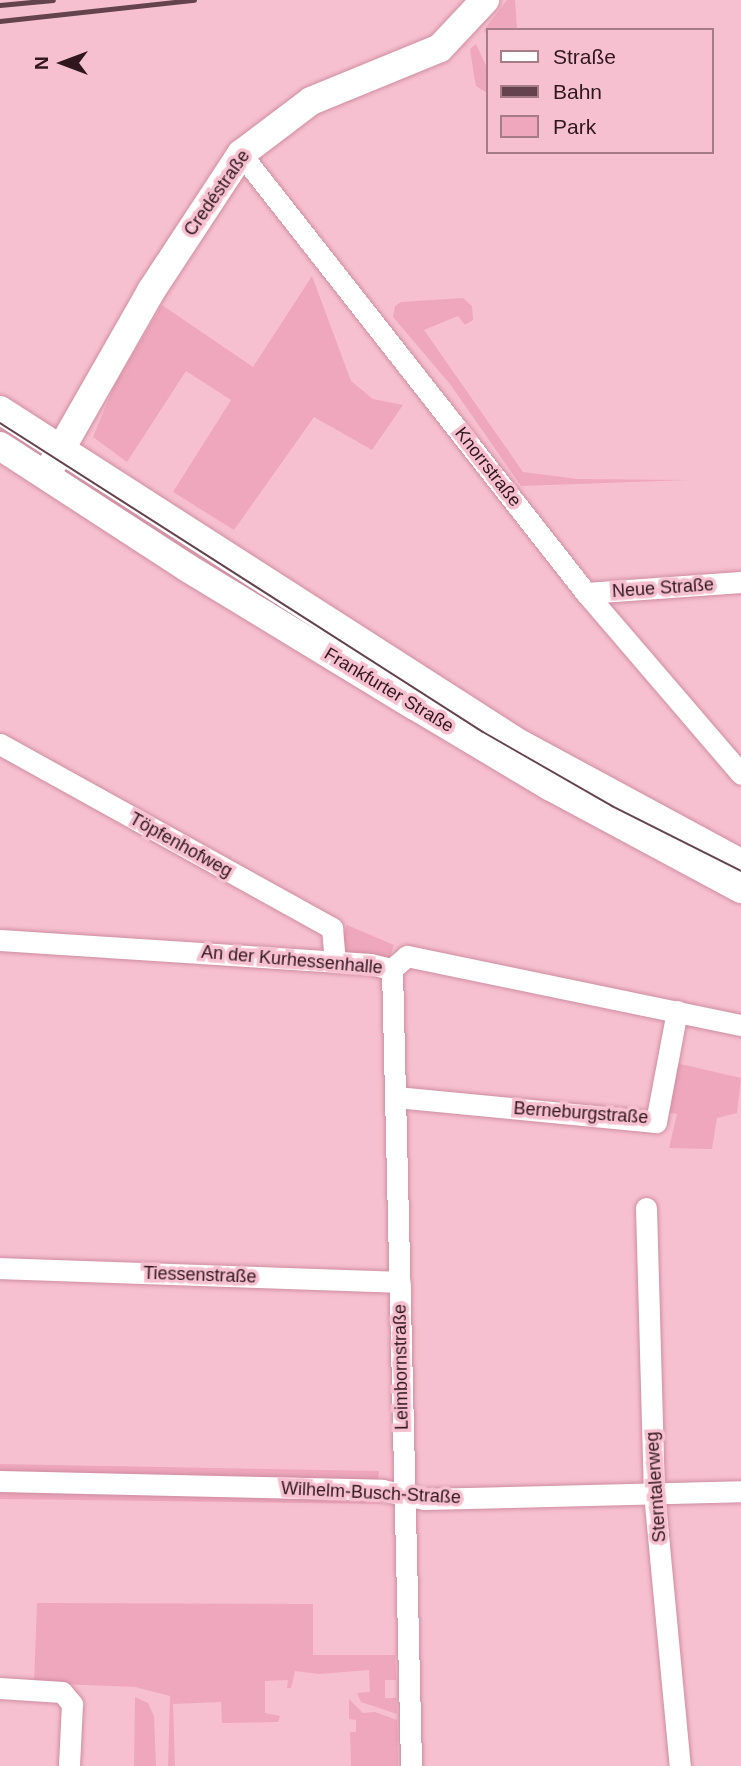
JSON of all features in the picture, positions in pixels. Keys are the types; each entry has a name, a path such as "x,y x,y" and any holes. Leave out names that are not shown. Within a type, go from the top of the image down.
{"main road":[{"name":"Credéstraße","path":"61,446 151,291 241,154 318,97 440,48 485,0"},
{"name":"Frankfurter Straße","path":"0,410 61,446 517,742 741,863"},
{"name":"Frankfurter Straße","path":"0,446 47,474 186,567 426,713 551,787 741,889"},
{"path":"47,474 61,446"}],"street":[{"name":"Knorrstraße","path":"241,154 586,593 741,774"},
{"name":"Neue Straße","path":"586,593 741,582"},
{"name":"Töpfenhofweg","path":"0,744 332,928 335,962"},
{"name":"An der Kurhessenhalle","path":"0,940 335,962 392,969 407,956 741,1025"},
{"name":"Leimbornstraße","path":"392,969 411,1766"},
{"name":"Berneburgstraße","path":"396,1097 656,1122 677,1011"},
{"name":"Sterntalerweg","path":"646,1208 654,1493 680,1766"},
{"name":"Tiessenstraße","path":"0,1268 400,1282"},
{"name":"Wilhelm-Busch-Straße","path":"0,1481 382,1490 424,1499 741,1491"},
{"path":"0,1688 62,1692 72,1704 69,1766"}],"green space":[{"path":"507,0 515,0 517,28 486,28 486,34 484,30"},
{"path":"476,44 486,66 486,92 476,86 470,49"},
{"path":"312,276 351,381 373,399 403,405 372,450 314,417 234,530 173,492 231,400 186,371 127,462 93,437 114,386 162,305 253,367"},
{"path":"463,298 472,306 473,320 465,325 458,316 424,330 523,472 578,479 689,480 521,486 450,384 393,317 395,306 401,302"},
{"path":"347,925 394,945 389,960 346,954 341,942"},
{"path":"672,1062 741,1078 737,1113 717,1118 712,1149 669,1148 677,1114 664,1112"},
{"path":"0,1464 379,1471 378,1481 0,1474"},
{"path":"0,1489 380,1495 380,1504 0,1499"},
{"path":"37,1603 313,1604 313,1655 395,1655 396,1680 385,1680 385,1698 396,1698 397,1714 361,1702 357,1693 370,1692 369,1670 319,1674 295,1671 291,1688 287,1688 288,1680 265,1681 265,1713 280,1716 278,1722 222,1723 221,1702 173,1704 175,1766 168,1766 170,1696 135,1687 34,1683"},
{"path":"135,1697 148,1703 154,1716 156,1766 134,1766"},
{"path":"349,1699 363,1713 375,1712 397,1720 398,1766 351,1766 350,1732 356,1732 356,1720 349,1719"}],"tram line":[{"path":"0,423 483,732 612,806 741,871"}],"railway":[{"path":"0,5 53,0"},
{"path":"0,21 194,0"}]}
